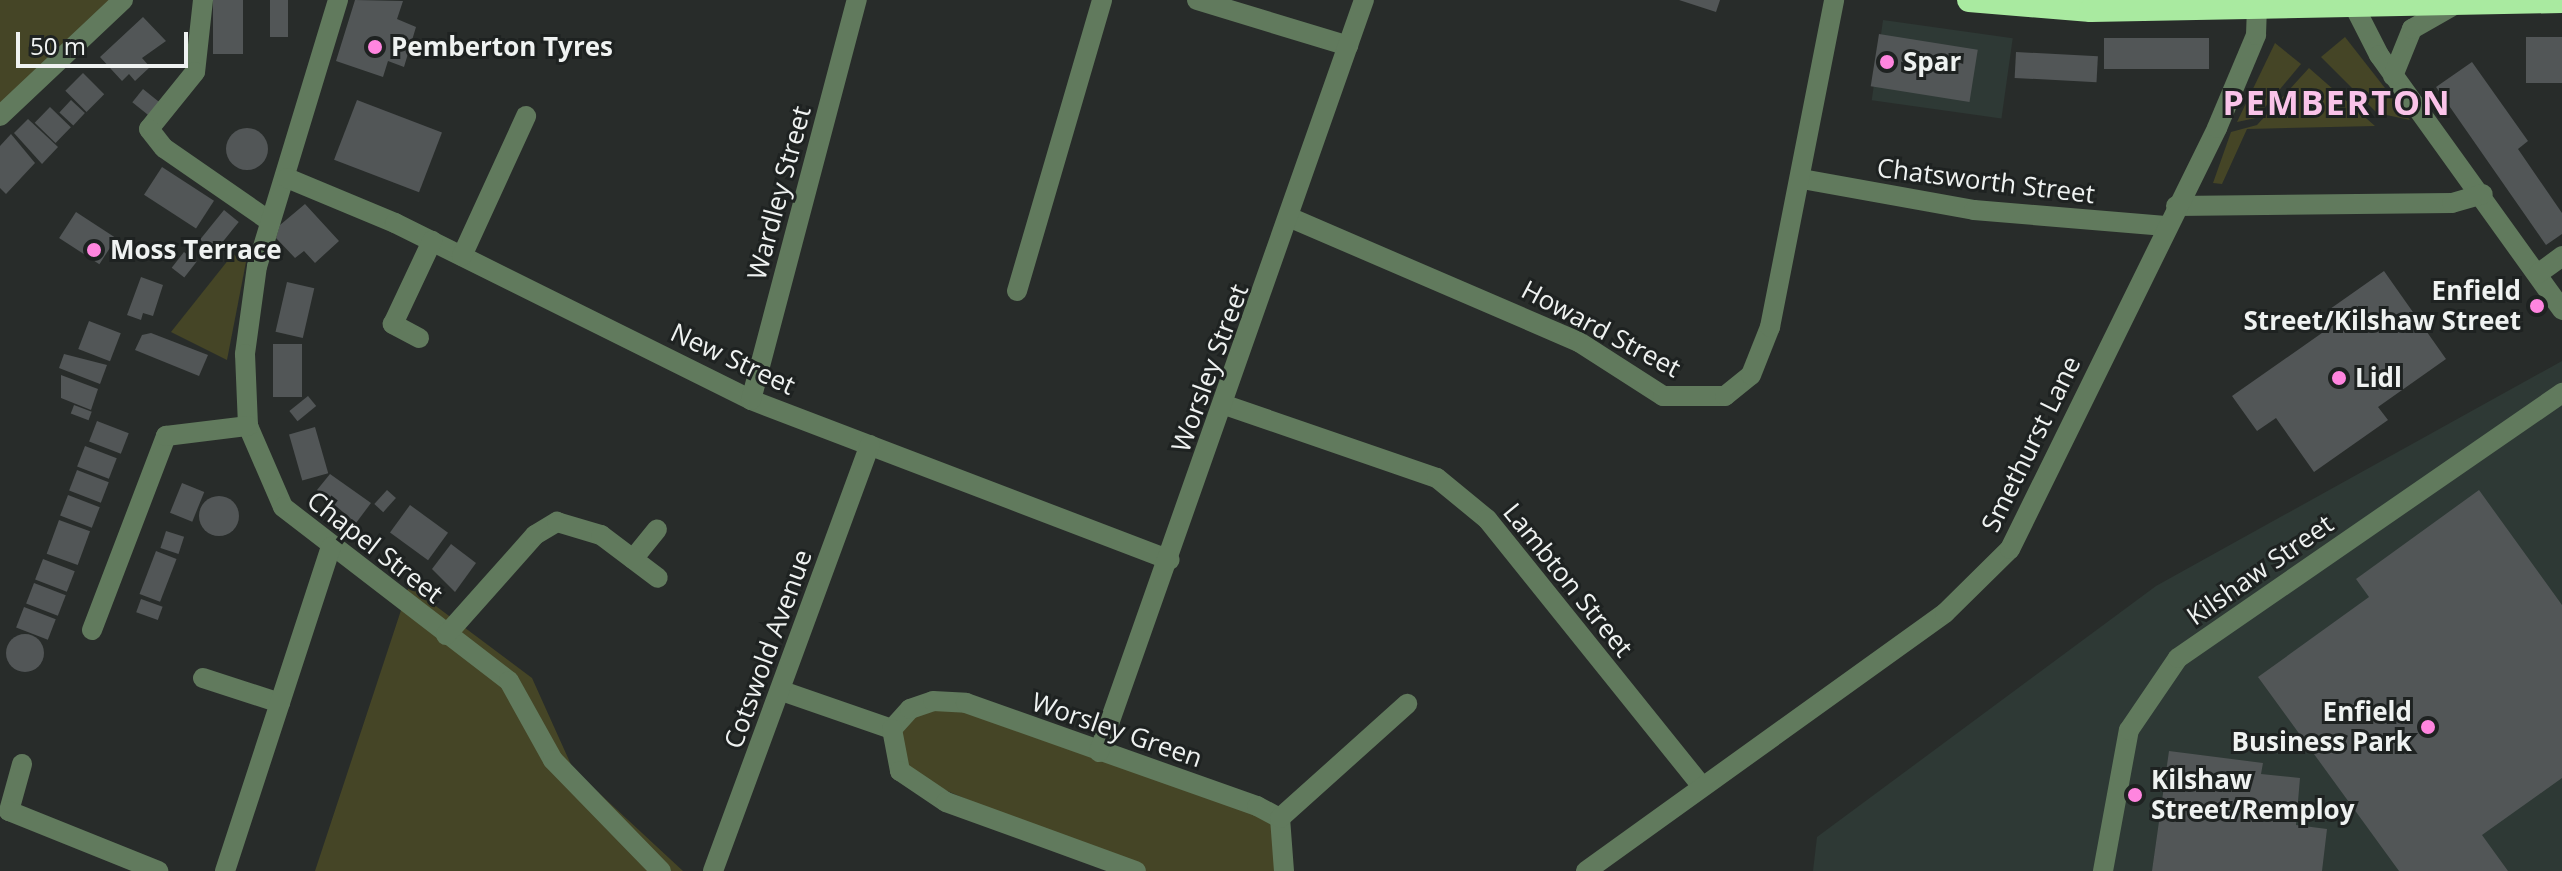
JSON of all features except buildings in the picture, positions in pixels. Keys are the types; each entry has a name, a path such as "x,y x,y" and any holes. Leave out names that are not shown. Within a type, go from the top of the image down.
{"highway":[{"path":"1969,0 2257,9 2352,3 2562,1"}],"street":[{"path":"0,116 123,0"},
{"path":"203,0 195,72 149,129 167,150 268,220"},
{"name":"Chapel Street","path":"338,0 287,178 268,220 245,354 248,426 283,507 331,547 509,681 553,760 661,871"},
{"name":"Wardley Street","path":"751,400 857,0"},
{"path":"1017,291 1102,0"},
{"path":"1197,0 1348,46"},
{"name":"Worsley Street","path":"1099,752 1291,218 1364,0"},
{"name":"Howard Street","path":"1291,218 1460,285 1579,342 1663,396 1689,401 1725,396 1751,375 1770,327 1802,179 1834,0"},
{"path":"2352,3 2393,76 2483,194 2562,310"},
{"path":"2393,76 2412,29 2456,4"},
{"name":"Smethurst Lane","path":"1595,868 1701,785 1945,613 2010,549 2256,35 2257,9"},
{"path":"462,256 526,116"},
{"name":"New Street","path":"287,178 432,241 751,400 1169,560"},
{"name":"Chatsworth Street","path":"1802,179 1974,210 2165,226"},
{"path":"2176,206 2452,203 2483,194"},
{"path":"419,338 393,324 432,241"},
{"path":"2539,273 2562,256"},
{"name":"Kilshaw Street","path":"2103,871 2129,730 2178,658 2562,393"},
{"name":"Lambton Street","path":"1225,405 1437,478 1487,519 1701,785"},
{"path":"92,630 166,436 248,426"},
{"name":"Cotswold Avenue","path":"713,871 782,691 870,445"},
{"path":"446,635 535,535 557,522 591,530 658,578"},
{"path":"633,559 657,529"},
{"path":"225,871 331,547"},
{"path":"203,678 280,703"},
{"path":"782,691 892,729 900,771 946,802 1136,871"},
{"name":"Worsley Green","path":"892,729 921,705 966,703 1280,818"},
{"path":"1284,871 1280,818 1407,704"},
{"path":"22,764 9,811 158,871"}],"shaded area":[{"path":"0,0 126,0 0,120"},
{"path":"1883,20 2013,38 2001,118 1872,100"},
{"path":"2345,37 2410,120 2377,113 2321,57"},
{"path":"2275,43 2301,64 2256,118 2237,122"},
{"path":"2309,68 2375,126 2247,129 2222,184 2213,183 2231,132 2257,125"},
{"path":"233,254 246,262 227,360 171,332"},
{"path":"2562,361 2562,871 1813,871 1817,837 2156,586"},
{"path":"409,586 532,678 573,769 683,871 315,871"},
{"path":"933,701 1280,818 1284,871 1136,871 900,771 892,729"}],"place":[{"name":"Pemberton Tyres","path":"375,47"},
{"name":"Spar","path":"1887,62"},
{"name":"Moss Terrace","path":"94,250"},
{"name":"Enfield Street/Kilshaw Street","path":"2537,306"},
{"name":"Lidl","path":"2339,378"},
{"name":"Enfield Business Park","path":"2428,727"},
{"name":"Kilshaw Street/Remploy","path":"2135,795"}],"district":[{"name":"PEMBERTON","path":"2337,103"}]}
